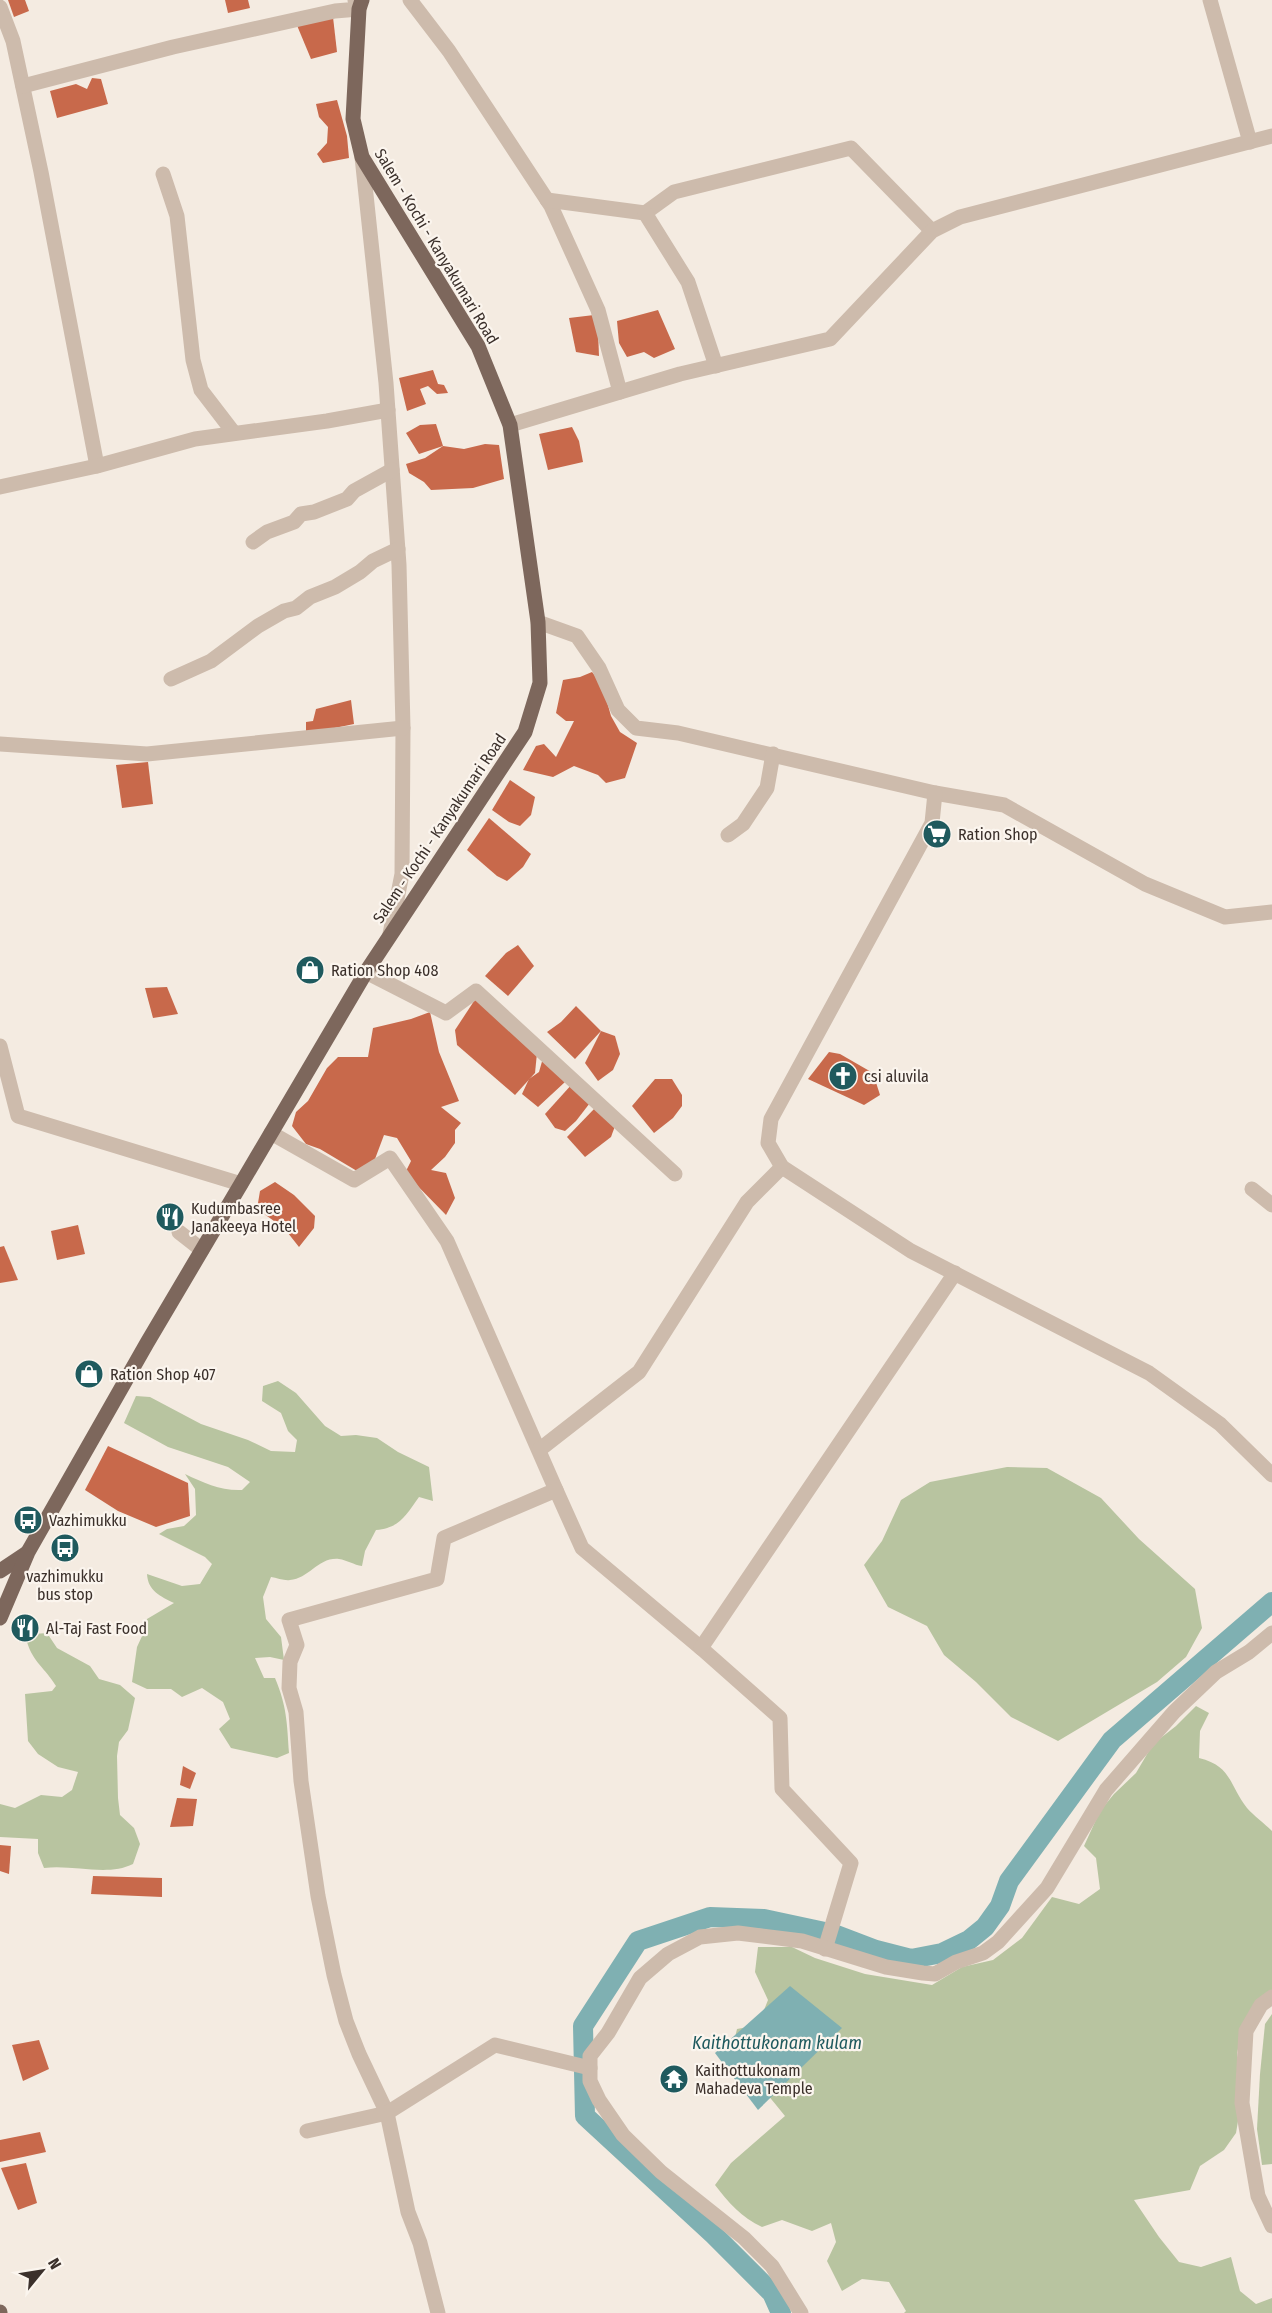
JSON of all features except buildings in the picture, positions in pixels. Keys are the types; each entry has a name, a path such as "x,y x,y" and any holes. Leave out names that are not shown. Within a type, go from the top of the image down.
{"main road":[{"name":"Salem - Kochi - Kanyakumari Road","path":"0,1618 28,1552 366,972 525,732 540,683 538,622 510,425 478,346 362,157 353,119 358,3"},
{"path":"0,1571 28,1552"}],"street":[{"path":"410,0 449,51 547,200 598,310 621,392"},
{"path":"1210,0 1250,142"},
{"path":"23,86 185,45 335,11 358,3"},
{"path":"0,7 13,41 23,86 97,465"},
{"path":"510,425 680,374 830,339 932,231 960,217 1272,136"},
{"path":"547,200 645,213 674,192 851,148 932,231"},
{"path":"362,157 388,410 398,549 403,728 402,874 390,934"},
{"path":"163,174 177,216 195,370 201,390 234,433"},
{"path":"645,213 688,282 716,366"},
{"path":"0,487 97,465 195,439 327,421 388,410"},
{"path":"253,542 267,532 294,522 301,514 314,512 347,499 354,491 392,470"},
{"path":"171,679 222,654 258,626 284,611 296,608 310,597 334,587 374,561 398,549"},
{"path":"538,622 577,636 599,668 618,710 636,728 678,733 935,793 1004,805 1145,884 1225,917 1272,912"},
{"path":"0,744 147,754 403,728"},
{"path":"728,835 743,824 767,788 772,754"},
{"path":"935,793 932,823 771,1119 768,1143 782,1167 911,1251 1149,1373 1220,1424 1272,1475"},
{"path":"366,972 446,1013 476,991 675,1174"},
{"path":"0,1046 18,1116 241,1184"},
{"path":"271,1133 354,1180 390,1158 447,1242 582,1548 780,1718 782,1789 851,1863 826,1949"},
{"path":"539,1450 639,1372 747,1202 782,1167"},
{"path":"1252,1189 1272,1204"},
{"path":"179,1232 202,1250"},
{"path":"701,1648 955,1273"},
{"path":"438,2313 420,2243 408,2212 387,2113 346,2021 318,1896 301,1781 297,1712 289,1688 290,1662 297,1646 289,1620 437,1579 444,1538 556,1490"},
{"path":"801,2313 772,2266 744,2238 661,2172 623,2135 599,2100 590,2082 590,2056 608,2033 640,1978 668,1954 700,1938 738,1933 802,1941 886,1967 935,1974 956,1962 983,1953 998,1942 1047,1888 1106,1791 1174,1712 1216,1672 1250,1652 1272,1633"},
{"path":"1272,1997 1262,2005 1246,2031 1242,2103 1258,2196 1272,2226"},
{"path":"307,2132 387,2113 495,2045 590,2068"}],"green space":[{"path":"278,1381 296,1393 325,1426 341,1436 356,1435 377,1438 398,1452 429,1467 433,1501 419,1497 402,1520 391,1527 376,1530 365,1551 362,1566 332,1559 297,1579 286,1580 271,1577 263,1597 266,1619 281,1637 284,1660 270,1657 255,1658 264,1678 275,1678 284,1707 289,1753 277,1758 231,1748 219,1729 230,1719 223,1702 202,1688 182,1697 171,1689 147,1689 132,1682 137,1647 147,1619 174,1603 152,1589 147,1574 182,1586 200,1584 212,1564 205,1557 159,1534 167,1529 184,1526 196,1515 195,1489 185,1474 227,1489 242,1490 250,1482 228,1467 168,1447 124,1423 136,1396 150,1397 201,1424 248,1440 271,1451 295,1452 297,1440 288,1431 281,1413 262,1401 263,1386"},
{"path":"1007,1467 1047,1468 1101,1498 1139,1539 1195,1589 1202,1628 1186,1657 1157,1682 1058,1741 1011,1717 976,1682 944,1655 927,1626 888,1607 864,1565 882,1541 901,1500 930,1482"},
{"path":"47,1633 57,1648 90,1666 99,1679 120,1685 135,1698 128,1730 119,1742 118,1798 120,1815 134,1828 140,1844 133,1864 123,1868 101,1870 44,1868 38,1853 38,1839 0,1837 0,1804 15,1808 41,1795 62,1797 72,1790 78,1772 58,1767 38,1754 28,1741 25,1694 52,1691 56,1686 36,1660 27,1642 34,1634"},
{"path":"1196,1706 1209,1713 1200,1731 1199,1758 1224,1771 1247,1808 1272,1831 1272,1991 1244,2026 1237,2053 1239,2115 1236,2133 1224,2150 1200,2166 1190,2190 1134,2200 1179,2262 1201,2267 1231,2257 1240,2291 1256,2304 1272,2298 1272,2313 904,2313 906,2311 889,2282 862,2279 842,2291 827,2261 836,2242 831,2223 812,2231 782,2220 762,2227 736,2209 715,2185 731,2163 785,2116 733,2046 737,2029 758,2025 768,2000 755,1972 758,1947 792,1947 815,1958 865,1974 932,1985 962,1967 993,1960 1022,1938 1052,1897 1079,1904 1100,1889 1096,1858 1084,1846 1100,1811 1136,1773 1153,1744"},
{"path":"1272,2014 1272,2164 1262,2165 1257,2129 1260,2074 1265,2024"}],"water":[{"name":"Kaithottukonam kulam","path":"790,1986 842,2028 758,2110 715,2053"}],"waterway":[{"path":"781,2313 772,2293 714,2235 585,2116 583,2026 638,1941 710,1917 764,1919 834,1934 876,1950 911,1959 942,1953 969,1940 985,1927 1000,1906 1009,1881 1112,1740 1272,1602"}],"place":[{"name":"Ration Shop","path":"937,834"},
{"name":"Ration Shop 408","path":"310,970"},
{"name":"csi aluvila","path":"843,1076"},
{"name":"Kudumbasree Janakeeya Hotel","path":"170,1217"},
{"name":"Ration Shop 407","path":"89,1374"},
{"name":"Vazhimukku","path":"28,1520"},
{"name":"vazhimukku bus stop","path":"65,1548"},
{"name":"Al-Taj Fast Food","path":"25,1628"},
{"name":"Kaithottukonam Mahadeva Temple","path":"674,2079"}]}
